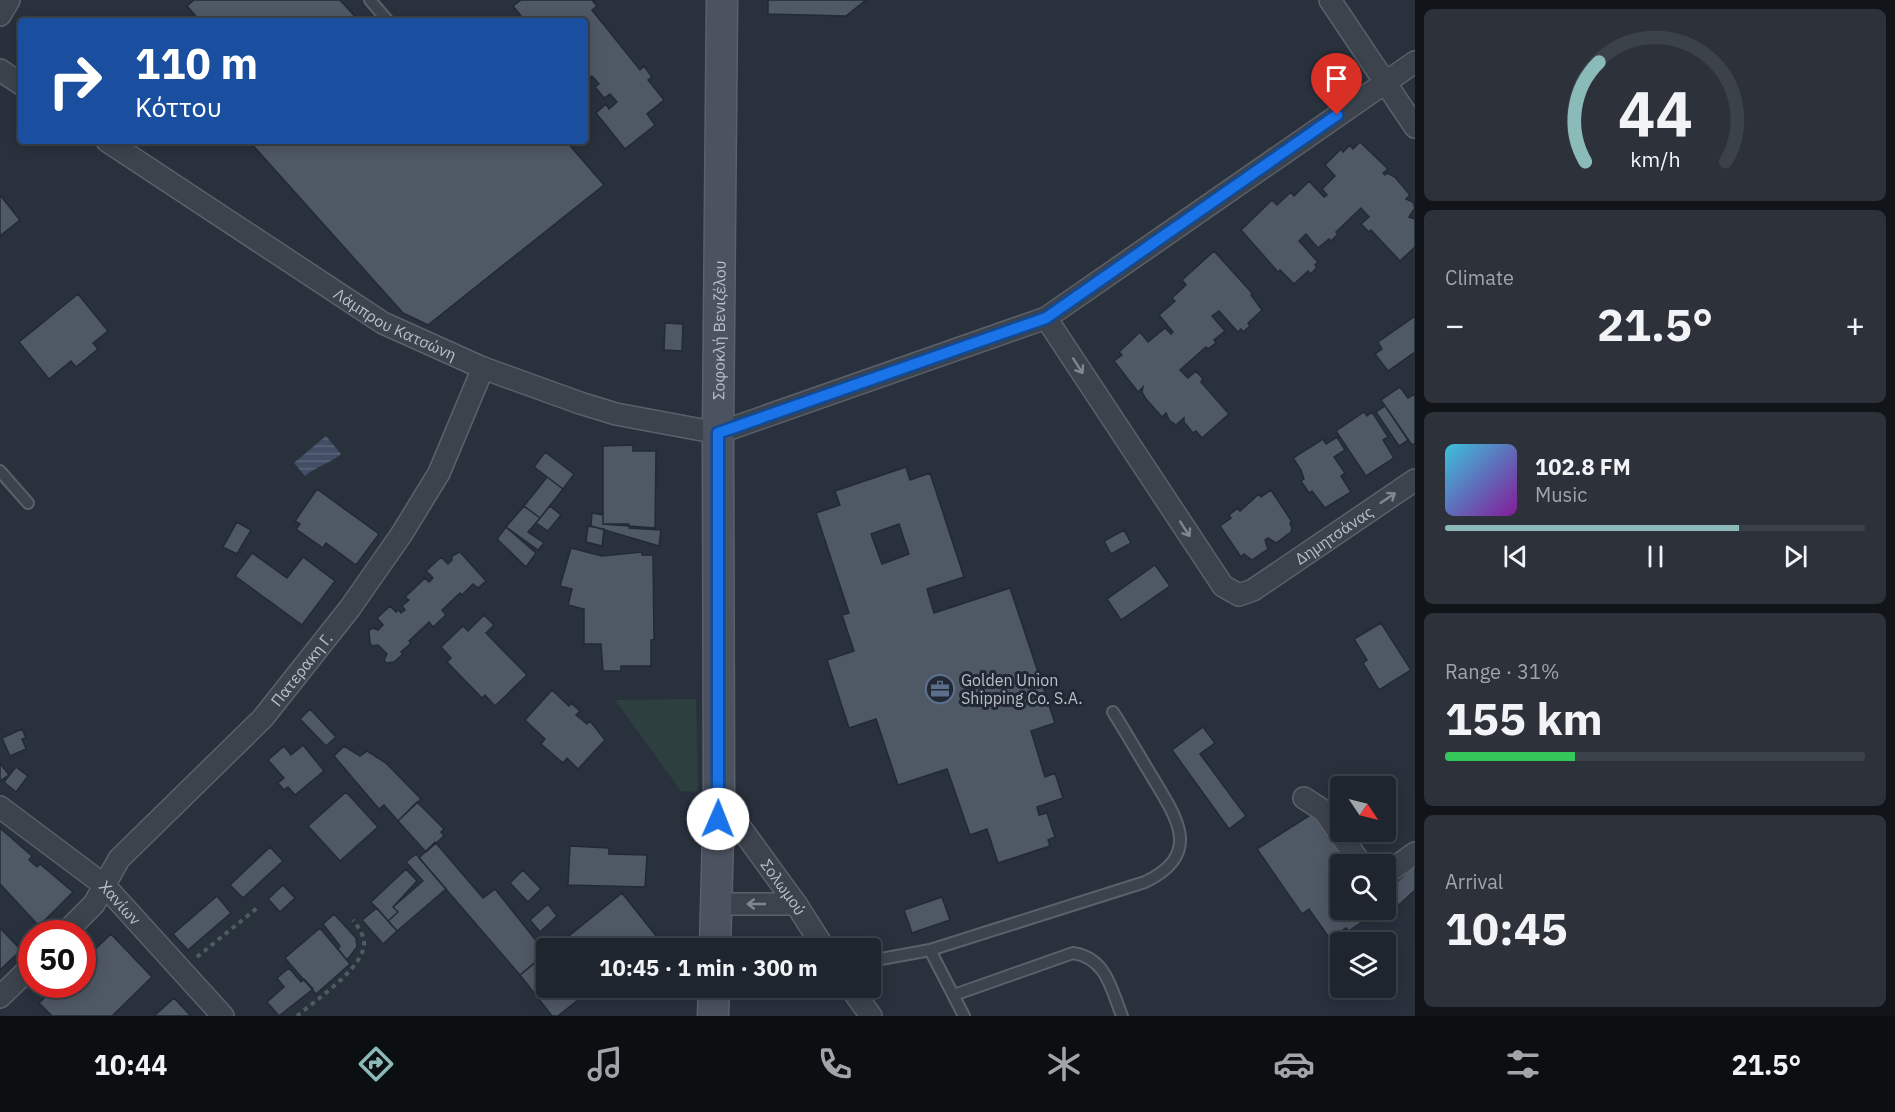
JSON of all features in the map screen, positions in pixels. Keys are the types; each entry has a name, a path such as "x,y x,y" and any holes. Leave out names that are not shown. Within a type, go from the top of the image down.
{"main road":[{"name":"Σοφοκλή Βενιζέλου","path":"715,938 719,798 718,433 723,0"},
{"path":"713,1016 714,998"}],"street":[{"path":"0,15 9,0"},
{"path":"1330,0 1415,127"},
{"path":"718,433 1046,318 1415,62"},
{"path":"0,70 18,82"},
{"name":"Λάμπρου Κατσώνη","path":"112,144 383,323 483,368 616,414 718,433"},
{"name":"Δημητσάνας","path":"1046,318 1223,586 1239,595 1252,590 1415,480"},
{"name":"Πατερακη Γ.","path":"78,920 94,904 119,859 263,718 350,608 402,536 439,473 483,368"},
{"name":"Σολωμού","path":"719,798 796,904 818,938"},
{"path":"1304,798 1324,811 1354,854"},
{"name":"Χανίων","path":"0,807 104,885 223,1016"},
{"path":"1396,866 1415,852"},
{"path":"716,904 796,904"},
{"path":"0,997 18,980"},
{"path":"858,998 871,1016"}],"lane":[{"path":"370,0 385,18"},
{"path":"0,471 28,503"},
{"path":"881,959 930,950 1145,882 1164,873 1176,859 1181,840 1177,819 1113,712"},
{"path":"930,950 964,1016"},
{"path":"954,995 1073,953 1090,956 1101,967 1122,1016"}],"path":[{"path":"182,970 257,908"},
{"path":"297,1016 348,972 359,958 364,948 362,933 353,920"}],"shaded area":[{"path":"696,699 698,792 681,791 615,700"}],"water":[{"path":"326,436 341,454 305,476 294,463"}],"building":[{"path":"194,0 340,0 356,18 197,18 187,6"},
{"path":"521,0 592,0 597,6 592,10 640,70 644,66 652,77 648,80 664,100 647,114 655,125 625,149 596,113 606,104 609,109 617,102 610,94 604,98 595,87 599,84 592,76 588,79 588,18 523,18 513,6"},
{"path":"768,0 866,0 846,16 768,14"},
{"path":"1360,142 1388,169 1383,173 1395,177 1410,195 1406,199 1413,202 1415,208 1409,217 1415,219 1415,247 1400,261 1371,230 1369,232 1361,224 1369,217 1361,208 1336,232 1338,234 1331,241 1329,239 1318,248 1306,234 1299,241 1318,262 1311,274 1308,271 1294,284 1280,270 1278,272 1241,230 1272,200 1277,205 1291,192 1294,196 1309,181 1324,197 1327,195 1322,189 1335,176 1325,165 1341,149 1343,152 1350,145 1353,149"},
{"path":"252,144 569,144 604,185 428,325 403,313"},
{"path":"0,195 20,220 0,236"},
{"path":"1214,251 1252,293 1251,295 1262,310 1248,323 1250,326 1243,332 1241,329 1238,332 1219,311 1212,316 1225,331 1214,340 1216,343 1208,349 1206,347 1180,370 1188,378 1196,371 1203,379 1201,382 1229,414 1202,438 1196,431 1193,433 1184,422 1184,418 1176,425 1169,420 1166,413 1162,417 1146,399 1142,392 1143,387 1138,392 1114,361 1122,355 1119,352 1140,332 1148,342 1165,328 1171,334 1173,332 1159,315 1175,301 1172,298 1186,285 1182,280"},
{"path":"78,294 108,331 93,343 98,349 76,367 71,361 49,379 19,342"},
{"path":"1415,316 1415,352 1388,371 1375,354 1382,349 1378,342"},
{"path":"665,323 683,324 682,351 664,350"},
{"path":"1400,387 1408,398 1415,394 1415,443 1412,445 1381,400"},
{"path":"1385,406 1408,440 1399,446 1376,412"},
{"path":"1364,412 1367,416 1372,412 1388,437 1383,440 1394,458 1366,476 1336,431"},
{"path":"1337,437 1345,450 1334,457 1345,473 1341,476 1351,492 1325,508 1312,491 1309,493 1301,481 1304,479 1301,470 1293,458 1323,439 1326,444"},
{"path":"633,445 633,451 656,451 655,528 603,524 603,446"},
{"path":"545,452 574,474 563,489 534,467"},
{"name":"Golden Union Shipping Co. S.A.","path":"906,467 910,480 930,473 964,577 927,589 934,613 1010,588 1055,723 1031,731 1045,777 1055,773 1063,798 1037,807 1039,815 1047,813 1055,837 1048,840 1050,846 998,863 987,829 970,835 947,769 898,785 876,719 849,728 827,660 854,651 842,615 849,613 816,513 840,505 835,491","holes":["899,524 909,554 882,564 871,534"]},
{"path":"547,477 563,489 540,518 524,506"},
{"path":"317,489 379,534 356,565 326,543 323,548 296,529 300,524 295,521"},
{"path":"1271,490 1292,522 1290,523 1291,532 1276,543 1268,538 1265,540 1268,549 1252,560 1244,554 1241,557 1220,526 1231,518 1229,515 1238,508 1240,511 1259,494 1261,497"},
{"path":"524,506 540,518 528,532 544,543 538,550 506,527"},
{"path":"550,506 561,515 548,531 536,523"},
{"path":"592,513 603,515 603,524 629,524 629,528 661,530 659,546 591,526"},
{"path":"237,522 251,530 237,554 223,547"},
{"path":"588,526 604,529 602,546 586,542"},
{"path":"506,527 536,553 526,567 497,539"},
{"path":"1124,530 1131,543 1111,554 1104,541"},
{"path":"571,548 602,556 642,552 642,555 653,555 654,640 651,640 651,666 621,666 621,671 603,671 601,644 584,644 584,609 568,605 572,589 560,586"},
{"path":"460,552 486,581 478,588 473,584 462,595 460,593 442,610 446,615 433,627 429,622 409,641 411,643 401,652 403,654 394,662 386,663 384,660 387,654 378,645 372,646 370,643 369,630 373,628 378,630 383,625 377,618 390,606 396,612 399,610 401,613 405,610 402,606 409,600 405,597 425,578 429,582 433,578 426,571 441,557 448,564 452,556"},
{"path":"252,553 287,578 303,557 335,581 302,625 235,576"},
{"path":"1155,565 1170,586 1121,620 1107,599"},
{"path":"484,615 494,625 486,633 527,675 495,706 485,695 482,698 447,662 451,658 441,647 463,626 468,631"},
{"path":"1381,623 1411,670 1379,690 1363,663 1367,660 1354,639"},
{"path":"552,690 569,706 571,703 580,711 576,715 587,724 590,721 605,740 578,769 567,758 563,763 541,744 545,739 525,720"},
{"path":"310,709 336,737 326,746 300,719"},
{"path":"1203,727 1215,743 1200,754 1246,816 1229,829 1172,750"},
{"path":"22,729 26,738 22,739 26,749 10,756 2,738"},
{"path":"303,745 324,771 295,795 288,787 284,790 278,783 284,778 268,760 284,746 291,755"},
{"path":"344,746 360,756 367,751 386,763 421,799 398,821 384,805 379,809 334,756"},
{"path":"0,763 9,775 0,781"},
{"path":"16,767 28,776 16,792 4,782"},
{"path":"346,792 378,827 340,861 308,826"},
{"path":"417,802 444,829 441,832 444,836 426,852 398,821"},
{"path":"1315,812 1330,834 1330,842 1336,842 1344,854 1330,854 1330,920 1364,920 1349,931 1346,928 1340,932 1330,932 1330,939 1309,909 1302,914 1257,849"},
{"path":"0,828 32,856 29,860 37,867 40,864 73,892 45,920 33,920 0,884"},
{"path":"435,842 483,898 495,889 536,940 536,961 520,975 419,858"},
{"path":"570,846 609,848 609,854 647,855 645,887 568,885"},
{"path":"270,847 283,861 243,898 230,885"},
{"path":"416,854 446,889 397,931 388,921 398,912 393,907 423,881 406,862"},
{"path":"1415,865 1415,890 1399,905 1396,902 1396,883"},
{"path":"406,869 417,881 393,907 398,912 388,921 371,902"},
{"path":"523,870 541,889 528,902 510,883"},
{"path":"283,885 295,898 280,912 268,899"},
{"path":"622,893 657,937 656,938 566,938"},
{"path":"217,896 231,913 188,950 173,934"},
{"path":"942,897 950,920 912,933 904,910"},
{"path":"548,904 557,916 540,932 530,920"},
{"path":"377,908 397,931 383,944 362,920"},
{"path":"334,914 356,938 357,947 347,960 338,949 340,946 323,924"},
{"path":"0,928 18,947 18,953 0,970"},
{"path":"320,928 350,964 316,994 285,958"},
{"path":"111,934 152,977 112,1016 52,1016 39,1003 44,998 96,998 96,948"},
{"path":"536,962 536,996 520,975"},
{"path":"289,968 301,982 304,979 313,989 279,1016 267,1002 284,987 277,978"},
{"path":"174,998 191,1016 154,1016"},
{"path":"538,998 580,998 558,1016 552,1016"}],"place":[{"name":"Golden Union Shipping Co. S.A.","path":"940,689"}],"route":[{"path":"718,819 718,433 1046,318 1337,115"}]}
